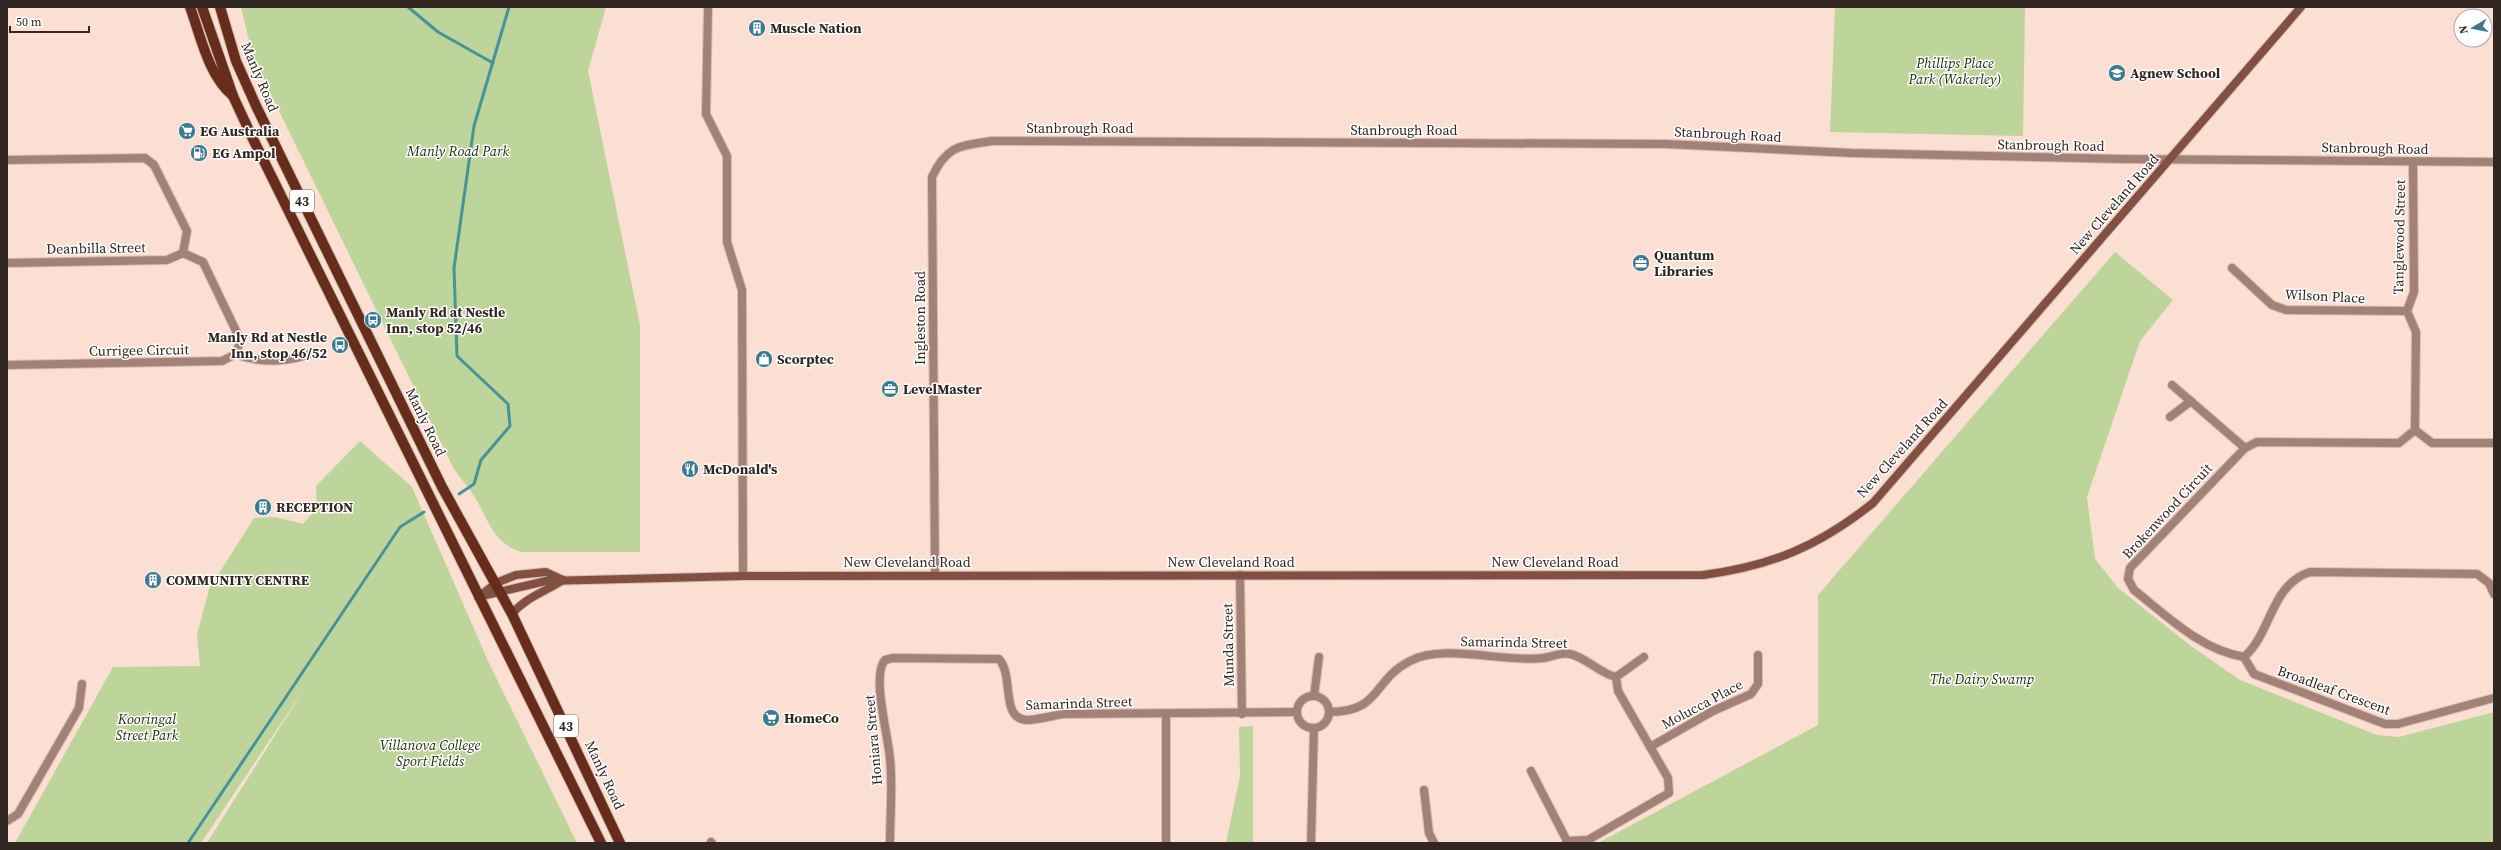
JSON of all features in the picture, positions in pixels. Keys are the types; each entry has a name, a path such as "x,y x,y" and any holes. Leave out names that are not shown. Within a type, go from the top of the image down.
{"main road":[{"path":"190,7 214,75 222,87 233,96"},
{"name":"43","path":"202,7 233,96 478,597 601,843"},
{"name":"Manly Road","path":"220,7 236,61 251,96 442,487 471,543 498,587 512,614 620,843"}],"street":[{"path":"708,7 706,114 727,156 726,242 742,290 743,576"},
{"name":"New Cleveland Road","path":"478,597 516,576 546,572 564,580 743,576 935,575 1703,575 1738,570 1771,562 1804,548 1845,525 1873,503 2301,7"},
{"name":"Stanbrough Road","path":"961,146 992,141 1666,144 1852,153 2170,160 2494,162"},
{"name":"Ingleston Road","path":"935,575 932,177 940,159 961,146"},
{"path":"7,160 145,158 154,165 187,231 183,253 203,262 238,335 239,345 236,354 251,360 298,359 315,352"},
{"name":"Tanglewood Street","path":"2413,162 2414,292 2407,312 2416,332 2415,430"},
{"name":"Deanbilla Street","path":"7,263 167,260 183,253"},
{"name":"Wilson Place","path":"2232,268 2272,305 2286,310 2407,312"},
{"name":"Currigee Circuit","path":"7,365 222,361 236,354"},
{"path":"2172,385 2245,448"},
{"path":"2170,417 2191,401"},
{"path":"2415,430 2432,443 2494,443"},
{"name":"Brokenwood Circuit","path":"2244,657 2230,655 2196,638 2134,590 2128,579 2130,568 2245,448 2257,442 2399,442 2415,430"},
{"path":"2244,657 2254,648 2280,594 2300,576 2310,572 2477,574 2489,583 2494,594"},
{"name":"Munda Street","path":"1240,575 1242,714"},
{"path":"512,614 525,600 548,590 564,580"},
{"name":"Samarinda Street","path":"1328,712 1352,711 1362,706 1402,666 1410,660 1430,654 1542,658 1568,653 1602,672 1616,677"},
{"name":"Molucca Place","path":"1650,747 1713,711 1751,694 1758,684 1758,655"},
{"path":"1314,696 1319,657"},
{"path":"1531,771 1567,842 1588,840 1669,793 1670,786 1668,778 1618,691 1616,677 1644,657"},
{"name":"Broadleaf Crescent","path":"2244,657 2254,674 2385,724 2398,724 2494,698"},
{"name":"Samarinda Street","path":"885,660 893,658 1000,659 1006,666 1009,699 1012,712 1019,718 1027,720 1063,714 1242,714 1297,712"},
{"name":"Honiara Street","path":"885,660 880,669 884,730 890,761 890,843"},
{"path":"7,821 18,814 79,708 82,684"},
{"path":"1314,696 1326,703 1328,712 1322,725 1314,728 1304,725 1298,717 1297,712 1304,699 1314,696"},
{"path":"1166,713 1166,843"},
{"path":"1310,843 1314,728"},
{"path":"1424,790 1429,833 1434,843"}],"green space":[{"name":"Manly Road Park","path":"241,7 606,7 588,71 640,325 640,552 521,552 504,543 493,531 474,495 454,469 261,74 251,49"},
{"name":"Phillips Place Park (Wakerley)","path":"1835,7 2025,7 2023,136 1830,132"},
{"name":"The Dairy Swamp","path":"2115,252 2173,300 2140,341 2087,497 2095,559 2118,588 2191,646 2240,680 2377,735 2399,737 2494,712 2494,843 1598,843 1818,725 1818,595"},
{"path":"360,441 412,487 489,663 577,843 207,843 306,686 201,843 15,843 113,667 200,666 197,635 209,589 254,518 275,517 303,524 317,508 316,486"},
{"path":"1253,726 1253,843 1226,843 1240,776 1239,727"}],"waterway":[{"path":"408,7 438,32 493,63"},
{"path":"459,494 474,484 481,460 510,426 508,404 457,356 454,268 474,126 509,7"},
{"path":"188,843 400,527 424,512"}],"place":[{"name":"Muscle Nation","path":"757,28"},
{"name":"Agnew School","path":"2117,73"},
{"name":"EG Australia","path":"187,131"},
{"name":"EG Ampol","path":"199,153"},
{"name":"Quantum Libraries","path":"1641,263"},
{"name":"Manly Rd at Nestle Inn, stop 52/46","path":"373,320"},
{"name":"Manly Rd at Nestle Inn, stop 46/52","path":"340,345"},
{"name":"Scorptec","path":"764,359"},
{"name":"LevelMaster","path":"890,389"},
{"name":"McDonald's","path":"690,469"},
{"name":"RECEPTION","path":"263,507"},
{"name":"COMMUNITY CENTRE","path":"153,580"},
{"name":"HomeCo","path":"771,718"}],"park label":[{"name":"Kooringal Street Park","path":"147,728"},
{"name":"Villanova College Sport Fields","path":"430,754"}]}
